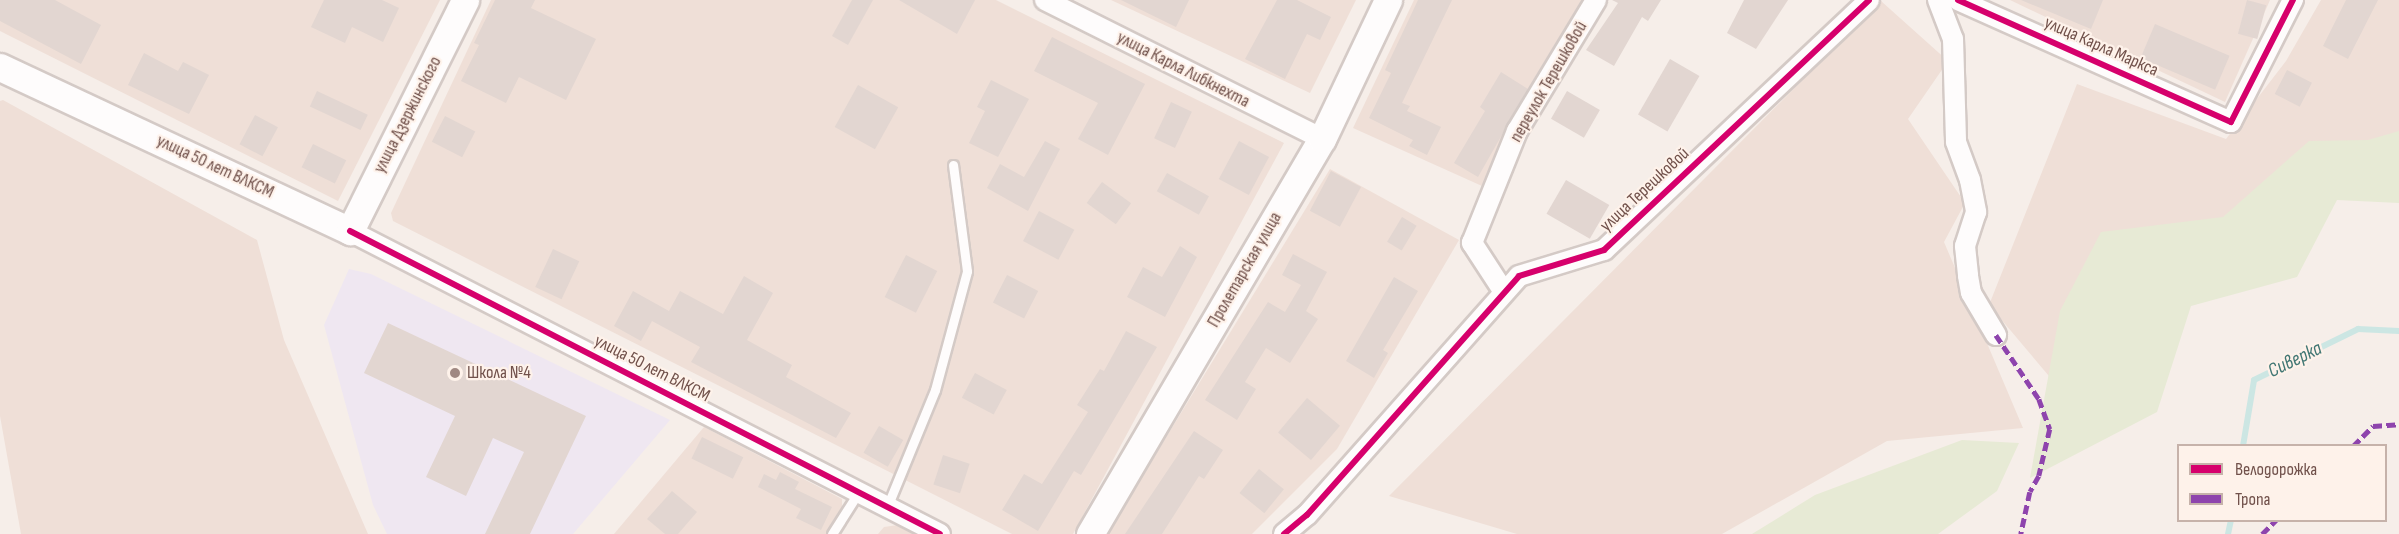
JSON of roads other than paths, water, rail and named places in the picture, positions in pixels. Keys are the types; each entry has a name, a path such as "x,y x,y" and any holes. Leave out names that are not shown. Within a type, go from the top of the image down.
{"main road":[{"name":"улица Дзержинского","path":"350,231 465,0"},
{"name":"Пролетарская улица","path":"1090,534 1322,139 1388,0"},
{"name":"улица 50 лет ВЛКСМ","path":"0,68 350,231"}],"street":[{"name":"улица Карла Либкнехта","path":"1045,0 1322,139"},
{"name":"переулок Терешковой","path":"1504,292 1472,243 1517,130 1596,0"},
{"name":"улица Терешковой","path":"1284,534 1307,515 1519,276 1604,250 1869,0"},
{"path":"1938,0 1953,39 1956,142 1970,180 1976,212 1965,246 1968,276 1971,293 1996,335"},
{"name":"улица Карла Маркса","path":"1958,0 2231,122 2293,0"},
{"name":"улица 50 лет ВЛКСМ","path":"350,231 940,534"}],"lane":[{"path":"887,507 936,390 967,271 953,165"},
{"path":"832,534 858,493"}],"waterway":[{"name":"Сиверка","path":"2243,444 2254,380 2358,329 2399,331"},
{"name":"Сиверка","path":"2228,534 2231,522"}],"place":[{"name":"Школа №4","path":"455,373"}]}
